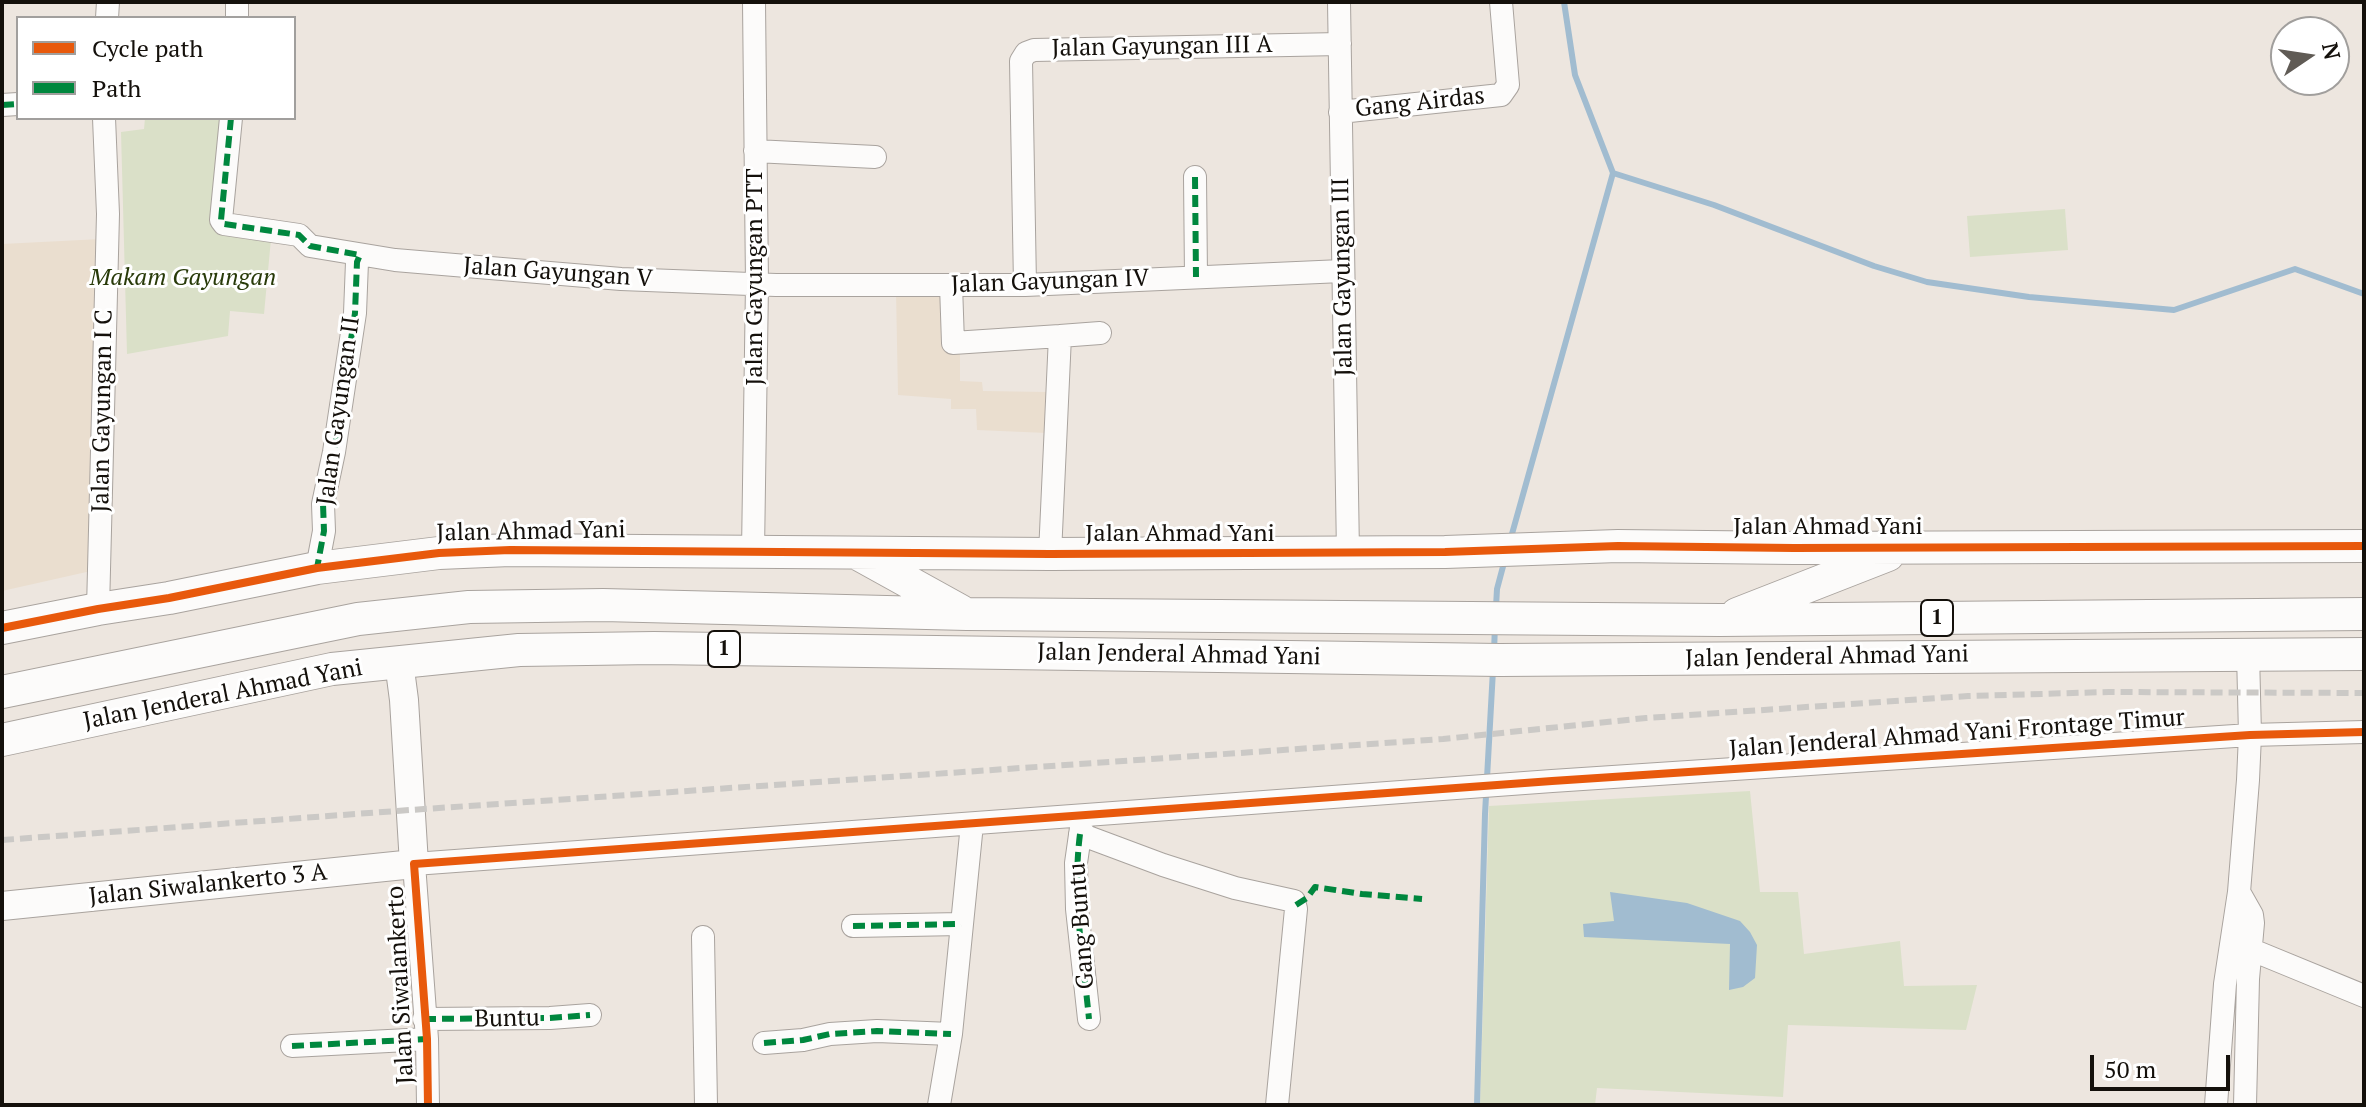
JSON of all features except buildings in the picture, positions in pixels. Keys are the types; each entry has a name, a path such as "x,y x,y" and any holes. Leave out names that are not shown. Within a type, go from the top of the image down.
{"highway":[{"name":"Jalan Ahmad Yani","path":"2,628 317,568 439,553 510,550 1050,554 1348,553 1618,546 2364,546"},
{"path":"1720,620 1908,548"},
{"path":"855,553 967,614"},
{"name":"Jalan Jenderal Ahmad Yani","path":"2,692 358,619 469,607 603,605 967,614 1720,620 2364,614"},
{"name":"Jalan Jenderal Ahmad Yani","path":"2,740 332,669 519,650 639,648 1500,660 2364,654"}],"main road":[{"path":"399,662 414,864"},
{"name":"Jalan Siwalankerto 3 A","path":"2,906 414,864"}],"street":[{"name":"Jalan Gayungan PTT","path":"753,551 757,284 754,2"},
{"name":"Jalan Gayungan III","path":"1339,2 1348,553"},
{"name":"Gang Airdas","path":"1340,112 1501,95 1508,85 1501,2"},
{"name":"Jalan Gayungan III A","path":"1025,285 1021,61 1026,53 1034,50 1340,44"},
{"name":"Jalan Gayungan I C","path":"98,609 108,214 104,120"},
{"name":"Jalan Gayungan V","path":"231,120 221,220 224,224 299,235 310,246 395,260 621,279 757,284"},
{"path":"755,151 875,157"},
{"path":"1195,177 1196,277"},
{"name":"Jalan Gayungan II","path":"317,568 324,531 323,504 355,313 360,255"},
{"name":"Jalan Gayungan IV","path":"757,284 1025,285 1342,271"},
{"path":"951,285 953,343 1100,333"},
{"path":"1050,554 1060,336"},
{"path":"2216,1105 2225,984 2239,892 2250,735 2248,653"},
{"name":"Jalan Jenderal Ahmad Yani Frontage Timur","path":"414,864 972,824 1081,825 1552,781 2250,735 2364,732"},
{"path":"939,1105 951,1034 972,824"},
{"path":"1081,825 1163,865 1235,888 1294,901 1296,909 1277,1105"},
{"name":"Gang Buntu","path":"1081,825 1076,863 1077,909 1089,1019"},
{"name":"Jalan Siwalankerto","path":"414,864 426,1029 428,1105"},
{"path":"2239,892 2252,915 2245,1105"},
{"path":"853,926 961,924"},
{"path":"703,937 706,1105"},
{"path":"2252,950 2364,996"},
{"name":"Buntu","path":"292,1046 426,1029 590,1015"},
{"path":"764,1043 877,1031 951,1034"}],"shaded area":[{"path":"101,239 91,571 2,591 2,244"},
{"path":"949,290 960,349 960,381 982,382 983,391 1047,392 1047,433 977,430 976,409 951,409 951,399 898,395 896,291"}],"green space":[{"name":"Makam Gayungan","path":"145,120 226,120 216,230 271,239 264,314 230,311 228,336 127,354 121,132 144,129"},
{"path":"2065,209 2068,250 1970,257 1967,216"},
{"path":"1750,791 1760,892 1798,892 1804,954 1900,941 1904,986 1977,985 1966,1030 1788,1025 1783,1097 1597,1088 1595,1105 1480,1105 1489,806"}],"water":[{"path":"1610,892 1687,903 1740,921 1757,945 1755,978 1743,987 1729,990 1730,944 1584,937 1583,924 1614,921"}],"waterway":[{"path":"1510,541 1613,173 1575,75 1564,2"},
{"path":"1613,173 1714,205 1874,266 1927,282 2029,297 2174,310 2295,269 2364,294"},
{"path":"1496,607 1505,559"},
{"path":"1494,651 1495,626"},
{"path":"1477,1105 1485,814 1493,670"}],"railway":[{"path":"2,840 1443,739 1646,718 1968,696 2109,692 2364,693"}],"marked path":[{"path":"2,105 16,104"},
{"path":"231,120 221,220 224,224 299,235 310,246 360,255 355,313 323,504 324,531 317,568"},
{"path":"1195,177 1196,277"},
{"path":"1080,834 1078,903 1089,1019"},
{"path":"1296,905 1307,898 1315,887 1422,899"},
{"path":"853,926 961,924"},
{"path":"424,1019 590,1015"},
{"path":"764,1043 877,1031 951,1034"},
{"path":"292,1046 427,1039"}],"cycle path":[{"path":"2,628 317,568 439,553 510,550 1050,554 1445,552 1618,546 2364,546"},
{"path":"428,1105 427,1039 414,864 1552,781 2250,735 2364,732"}]}
